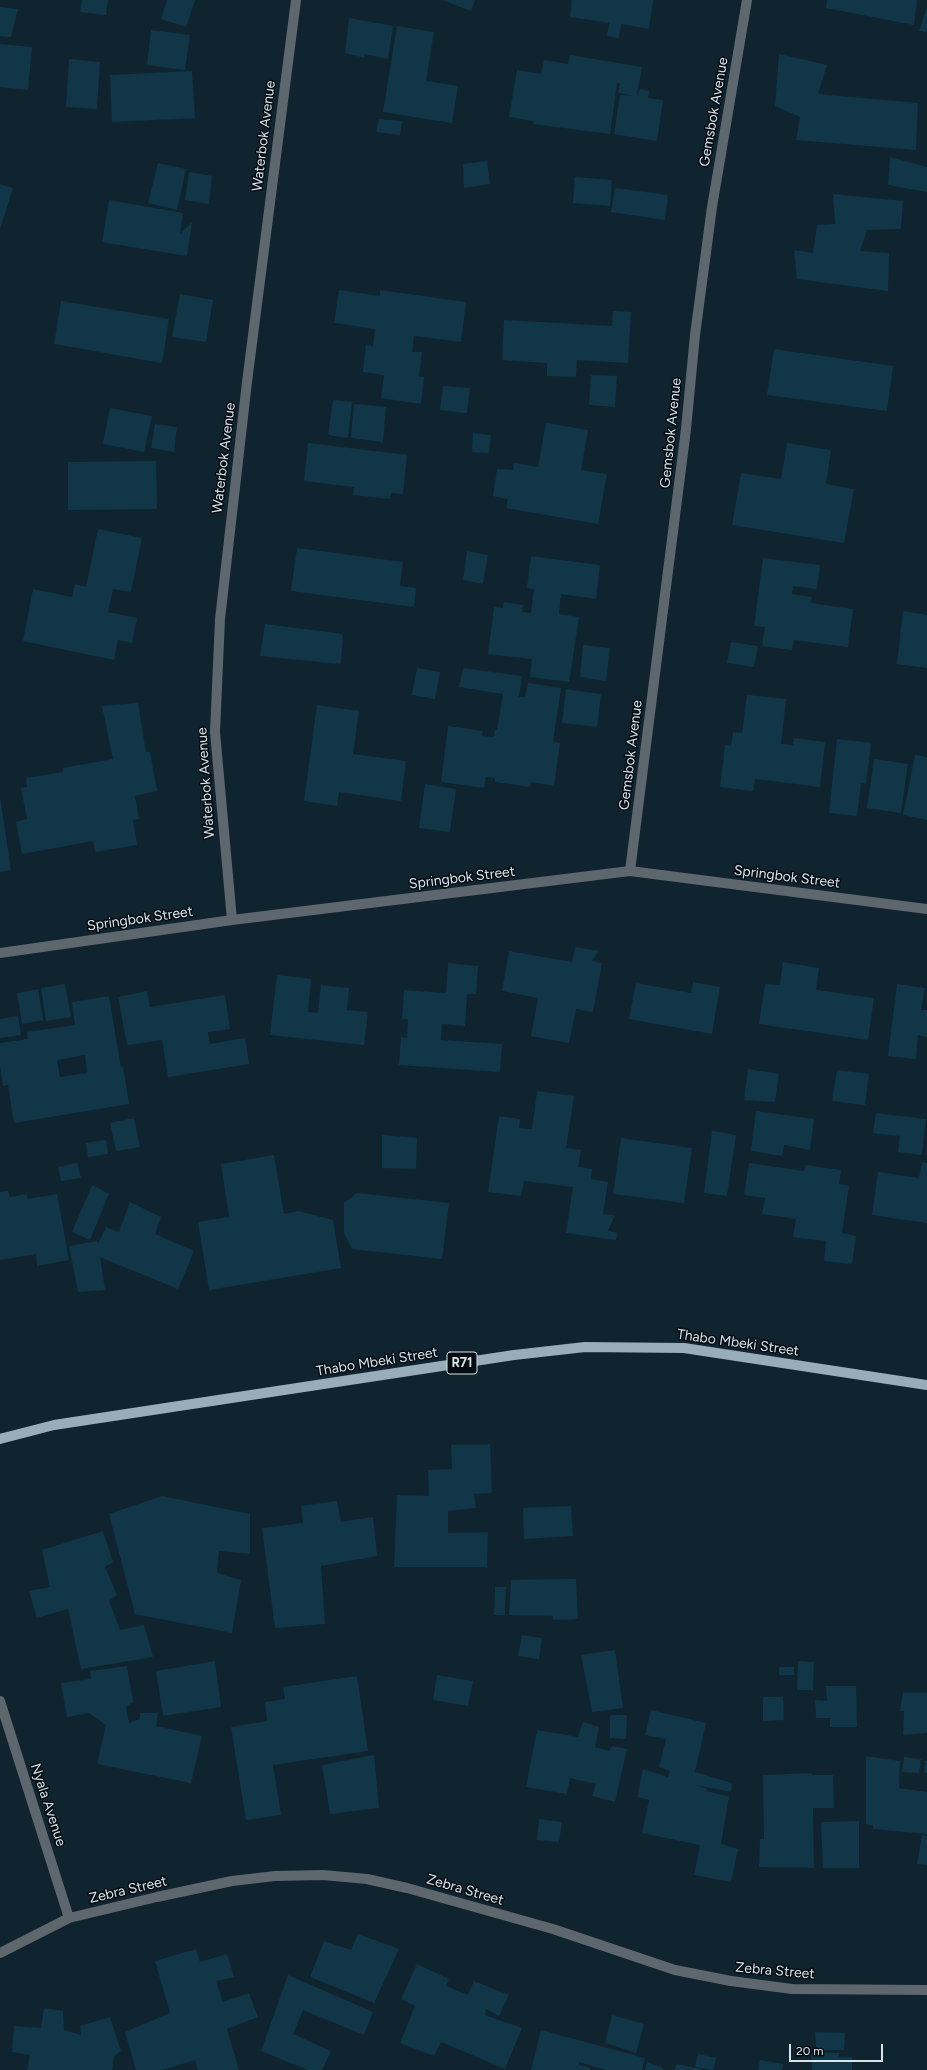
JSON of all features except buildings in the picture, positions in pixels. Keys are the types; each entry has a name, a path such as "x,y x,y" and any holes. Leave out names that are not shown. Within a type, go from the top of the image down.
{"main road":[{"name":"Thabo Mbeki Street","path":"0,1439 54,1425 514,1355 585,1347 684,1348 927,1385"}],"street":[{"name":"Waterbok Avenue","path":"232,920 215,732 220,619 247,382 296,0"},
{"name":"Gemsbok Avenue","path":"630,871 686,429 695,335 712,206 748,0"},
{"name":"Springbok Street","path":"0,953 232,920 630,871 927,909"},
{"name":"Nyala Avenue","path":"0,1701 69,1918"},
{"name":"Zebra Street","path":"0,1953 69,1918 232,1881 275,1876 323,1875 367,1879 407,1888 553,1930 675,1970 731,1981 792,1989 927,1990"}]}
